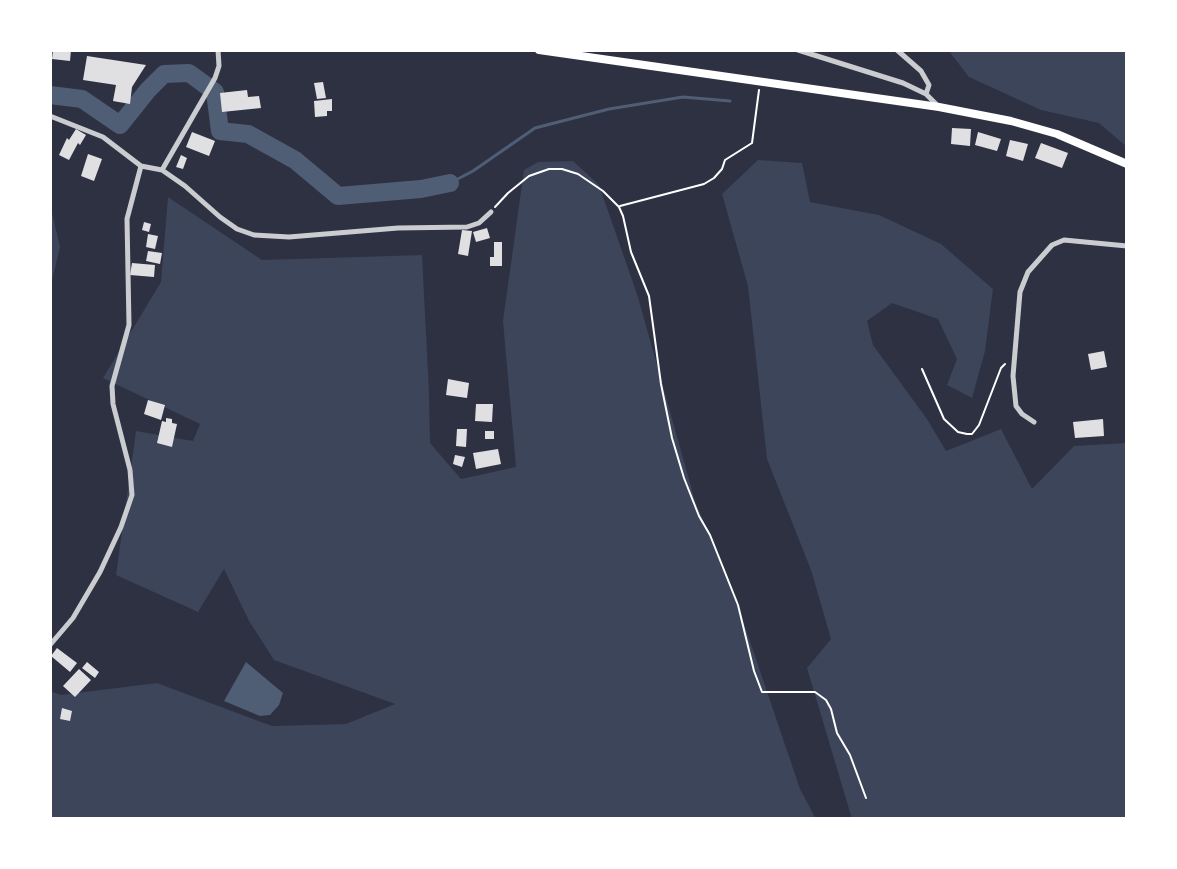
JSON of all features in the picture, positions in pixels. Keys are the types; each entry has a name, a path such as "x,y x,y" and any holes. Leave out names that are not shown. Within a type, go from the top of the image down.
{"highway":[{"path":"539,50 939,107 1011,121 1057,134 1127,164"}],"street":[{"path":"162,170 215,78 219,66 218,50"},
{"path":"798,50 903,83 926,94 939,107"},
{"path":"897,50 921,71 929,85 926,94"},
{"path":"50,116 103,137 141,166 162,170 220,217 237,229 254,235 289,237 398,228 467,227 479,223 491,212"},
{"path":"50,645 73,618 100,572 132,495 130,470 113,404 112,386 129,325 127,219 141,166"},
{"path":"1034,422 1016,406 1013,376 1020,292 1028,272 1052,245 1064,240 1127,246"}],"path":[{"path":"619,207 704,184 714,178 725,160 752,143 760,82"},
{"path":"491,212 529,176 549,169 578,174 603,191 619,207 631,252 649,296 672,438 689,491 738,605 762,692 815,692 826,700 866,798"},
{"path":"922,369 944,419 958,432 972,434 979,425 1001,368 1006,363 1014,362"}],"shaded area":[{"path":"948,50 1127,50 1127,147 1099,123 1041,110 969,77"},
{"path":"758,160 802,163 810,202 879,215 941,244 993,289 985,351 972,398 947,385 957,359 938,319 892,303 867,321 873,345 927,419 946,451 1001,429 1032,489 1074,446 1127,443 1127,819 852,819 807,668 831,639 811,570 767,459 748,286 722,194"},
{"path":"573,161 599,185 638,297 695,501 733,591 800,789 816,819 50,819 50,691 61,695 157,683 272,726 346,724 395,704 274,660 249,621 224,569 198,612 116,575 136,431 193,441 200,424 103,378 161,282 168,197 262,260 422,255 430,443 461,479 516,467 503,321 524,170 538,162"},
{"path":"50,204 60,247 50,289"},
{"path":"246,662 283,693 279,705 270,715 260,716 224,701"}],"building":[{"path":"53,50 71,50 70,61 52,59"},
{"path":"87,56 146,65 132,87 130,104 113,101 116,85 83,80"},
{"path":"323,82 326,98 317,99 314,83"},
{"path":"247,90 248,97 259,96 261,108 222,112 220,93"},
{"path":"332,99 332,111 327,111 327,116 315,117 314,101"},
{"path":"952,128 971,129 970,146 951,144"},
{"path":"76,129 86,135 69,160 59,155 67,138 69,140"},
{"path":"192,132 215,141 209,156 186,147"},
{"path":"978,132 1001,139 997,151 975,145"},
{"path":"1010,140 1028,144 1023,161 1006,156"},
{"path":"1041,143 1068,153 1062,168 1035,158"},
{"path":"88,154 102,159 94,181 81,176"},
{"path":"181,155 187,158 183,169 176,167"},
{"path":"144,222 151,224 149,232 142,230"},
{"path":"487,228 490,238 476,242 473,232"},
{"path":"462,230 472,231 468,256 458,254"},
{"path":"148,234 158,236 155,249 146,247"},
{"path":"494,242 502,242 502,266 490,266 490,257 494,257"},
{"path":"148,251 162,253 160,264 146,261"},
{"path":"132,263 155,265 154,277 130,275"},
{"path":"1104,351 1107,367 1091,370 1088,354"},
{"path":"448,379 469,383 467,398 446,395"},
{"path":"148,400 165,405 161,420 144,414"},
{"path":"476,404 493,404 492,422 475,421"},
{"path":"166,418 177,424 172,447 157,443 162,421 166,422"},
{"path":"1103,419 1104,436 1075,438 1073,422"},
{"path":"457,429 467,429 466,447 456,446"},
{"path":"485,431 494,431 494,439 485,439"},
{"path":"498,449 501,464 476,469 473,453"},
{"path":"455,455 465,457 462,467 453,464"},
{"path":"57,648 77,663 70,672 51,656"},
{"path":"87,662 99,672 95,678 82,668"},
{"path":"79,669 91,680 75,697 63,686"},
{"path":"62,708 72,711 70,721 60,719"}],"waterway":[{"path":"50,95 82,99 120,125 164,74 189,73 215,92 220,131 248,134 295,160 338,196 421,189 450,183"},
{"path":"450,183 473,171 535,128 609,109 683,97 730,101"}]}
